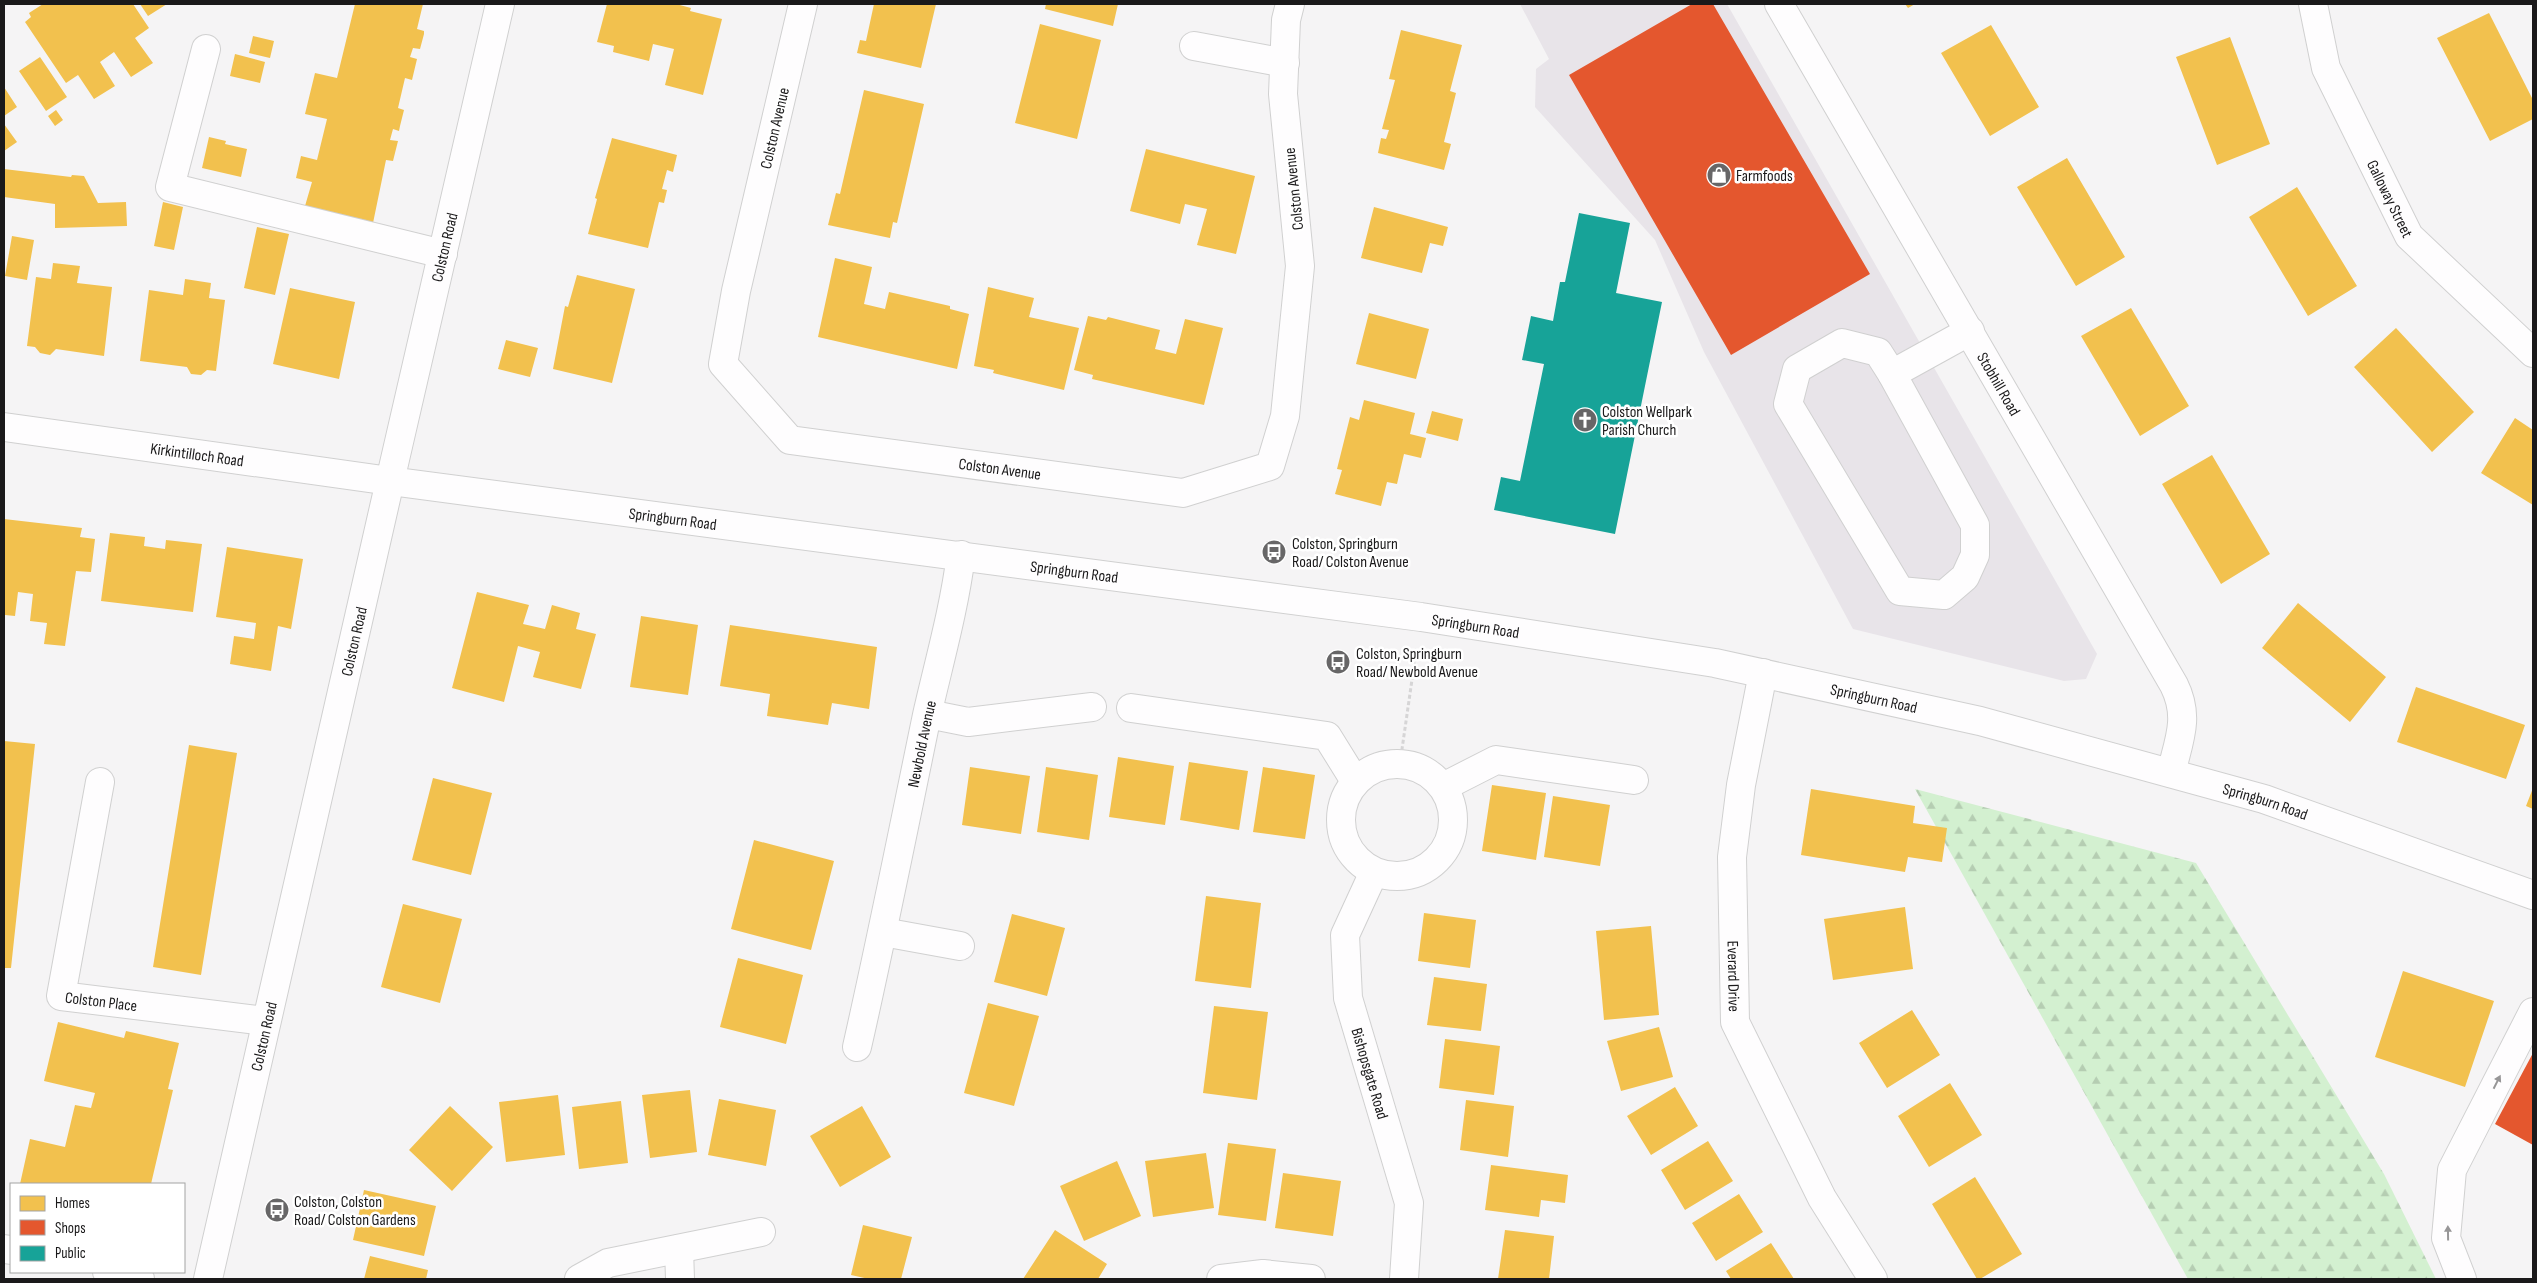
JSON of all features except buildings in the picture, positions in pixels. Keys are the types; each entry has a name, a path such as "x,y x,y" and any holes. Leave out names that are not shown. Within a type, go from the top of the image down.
{"street":[{"name":"Colston Road","path":"208,1279 500,4"},
{"name":"Colston Avenue","path":"803,4 738,281 723,364 790,440 1183,492 1270,466 1285,416 1300,266 1283,94 1286,20 1290,4"},
{"name":"Stobhill Road","path":"1779,4 1970,331 2181,701 2183,723 2171,773"},
{"name":"Galloway Street","path":"2313,4 2326,68 2409,236 2533,353"},
{"path":"1194,46 1285,63"},
{"path":"206,49 170,187 443,254"},
{"path":"1892,374 1970,331"},
{"path":"1842,343 1878,352 1892,374 1975,525 1975,555 1965,578 1944,595 1900,591 1788,404 1796,370 1842,343"},
{"name":"Kirkintilloch Road","path":"4,427 390,481"},
{"name":"Springburn Road","path":"390,481 1421,617 1665,654 1763,673 1980,721 2171,773 2264,799 2533,895"},
{"name":"Newbold Avenue","path":"857,1047 928,714 956,596 961,556"},
{"name":"Everard Drive","path":"1763,673 1741,785 1732,857 1735,1022 1822,1198 1872,1279"},
{"path":"928,714 968,722 1092,707"},
{"path":"1131,708 1327,736 1355,781"},
{"path":"1443,787 1496,760 1634,780"},
{"path":"1400,763 1418,767 1429,773 1443,787 1453,806 1452,825 1447,846 1434,862 1419,872 1399,876 1374,872 1358,861 1346,845 1340,826 1344,797 1355,781 1380,765 1400,763"},
{"name":"Colston Place","path":"100,782 61,996 266,1021"},
{"name":"Bishopsgate Road","path":"1374,872 1345,935 1348,998 1409,1203 1404,1279"},
{"path":"883,932 960,946"},
{"path":"2462,1279 2446,1238 2452,1170 2533,1012"},
{"path":"579,1279 608,1263 761,1232"},
{"path":"679,1249 680,1279"},
{"path":"112,1273 140,1279"},
{"path":"1221,1279 1263,1274 1311,1279"}],"path":[{"path":"1400,763 1421,617"}],"shaded area":[{"path":"1520,4 1727,4 2097,654 2086,679 2064,681 1853,629 1704,352 1655,240 1535,107 1536,69 1549,59"}],"green space":[{"path":"1915,789 2196,863 2384,1174 2436,1279 2188,1279"}],"place":[{"name":"Farmfoods","path":"1719,175"},
{"name":"Colston Wellpark Parish Church","path":"1585,420"},
{"name":"Colston, Springburn Road/ Colston Avenue","path":"1274,552"},
{"name":"Colston, Springburn Road/ Newbold Avenue","path":"1338,662"},
{"name":"Colston, Colston Road/ Colston Gardens","path":"277,1210"}]}
